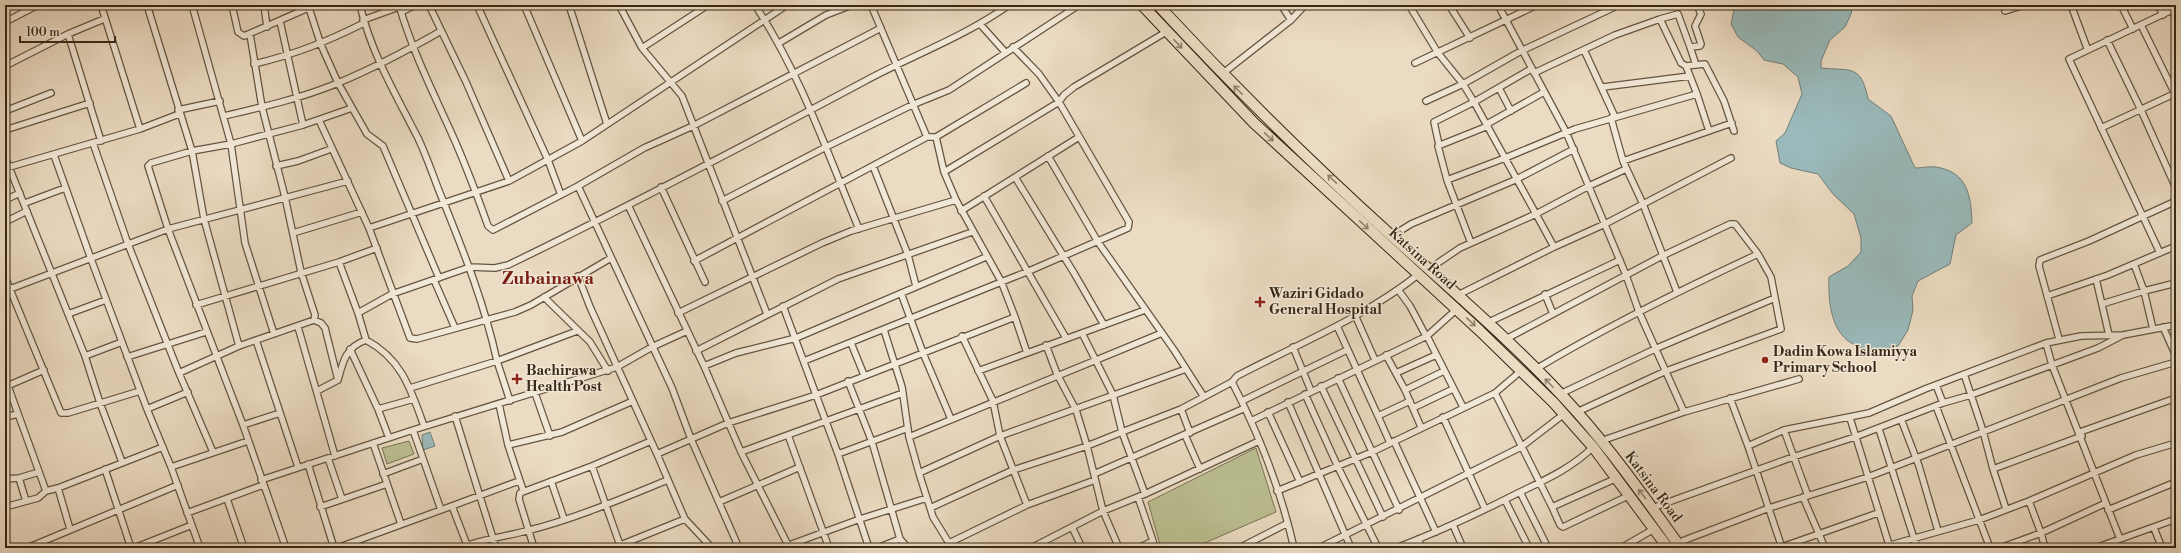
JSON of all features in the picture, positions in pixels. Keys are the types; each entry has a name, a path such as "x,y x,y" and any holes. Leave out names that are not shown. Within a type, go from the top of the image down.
{"highway":[{"name":"Katsina Road","path":"1142,5 1166,32 1259,128 1420,274 1522,370 1564,414 1597,444 1652,508 1679,546"},
{"name":"Katsina Road","path":"1158,5 1222,74 1277,129 1392,236 1489,322 1577,412 1617,478 1668,548"}],"street":[{"path":"23,5 26,12"},
{"path":"5,22 38,5"},
{"path":"101,5 104,19 140,129"},
{"path":"147,5 192,151 204,219 223,296 239,346"},
{"path":"192,5 231,144 245,243 274,334"},
{"path":"232,5 238,32 244,36 315,5"},
{"path":"264,5 266,27"},
{"path":"360,5 364,22 380,63 418,138 470,267 488,320 497,361 510,400"},
{"path":"254,64 286,57 321,45 364,22 400,8 416,5"},
{"path":"429,5 466,82 508,180"},
{"path":"477,5 548,160 561,195"},
{"path":"524,5 582,141"},
{"path":"569,5 608,124"},
{"path":"628,5 621,7 642,48 682,96 691,116 693,126 722,201 754,277 767,314"},
{"path":"642,48 708,5"},
{"path":"755,5 779,43 812,109 840,184 859,229"},
{"path":"369,228 508,180 548,160 582,141 787,5"},
{"path":"779,43 826,15 852,5"},
{"path":"871,5 912,105 927,137"},
{"path":"358,313 392,294 470,267 495,268 508,265 596,223 896,64 959,36 1009,5"},
{"path":"722,201 826,147 912,105 949,90 1079,5"},
{"path":"1281,5 1291,20"},
{"path":"1222,74 1291,20 1305,5"},
{"path":"1409,5 1438,53 1463,84 1488,125 1515,180 1554,247"},
{"path":"1450,5 1470,38"},
{"path":"1498,5 1574,149 1626,275 1639,312 1657,348 1684,412"},
{"path":"1415,63 1537,5"},
{"path":"1426,101 1463,84 1521,51 1616,5"},
{"path":"1690,47 1700,46 1701,44 1695,26 1701,14 1697,5"},
{"path":"2005,11 2024,5"},
{"path":"2071,5 2087,48"},
{"path":"2121,5 2133,29"},
{"path":"2158,5 2163,15"},
{"path":"309,8 321,45 338,83 369,138 383,146 412,213 455,328"},
{"path":"400,8 412,47 476,192 488,226 493,230 578,186 644,148 693,126 881,28"},
{"path":"2160,253 2069,58 2087,48 2174,10 2176,19"},
{"path":"1471,243 1447,180 1438,146 1434,122 1532,71 1660,19 1678,14 1696,65"},
{"path":"5,66 68,34 104,19"},
{"path":"1660,19 1680,63 1686,66 1705,64 1724,101 1734,131"},
{"path":"280,21 286,57 303,125"},
{"path":"980,24 1005,52"},
{"path":"2101,128 2176,94 2141,25"},
{"path":"224,116 297,98 338,83 442,31"},
{"path":"944,172 1059,102 1064,95 1074,87 1166,32"},
{"path":"68,34 101,141"},
{"path":"250,34 262,107 285,197 301,272 315,315 314,320"},
{"path":"2107,40 2141,110 2176,188"},
{"path":"804,361 1029,271 1062,255 1126,230 1130,226 1059,102 1039,74 1013,47"},
{"path":"1584,50 1603,87 1613,117 1623,161 1643,204 1677,292"},
{"path":"1686,66 1709,131"},
{"path":"1603,87 1690,76"},
{"path":"694,261 927,137 936,137 1026,83"},
{"path":"1499,88 1511,111"},
{"path":"1438,146 1488,125 1544,92"},
{"path":"5,111 51,93"},
{"path":"1447,180 1505,158 1566,132 1613,117 1697,94"},
{"path":"7,167 54,155 140,129 179,112 220,101"},
{"path":"5,130 90,103"},
{"path":"286,548 243,425 206,332 168,228 148,166 151,163 192,151 231,144 303,125 352,108"},
{"path":"319,120 331,149 348,181 369,228 392,294 410,338 416,339 515,312 611,258"},
{"path":"1623,161 1732,124"},
{"path":"936,137 944,172 972,232 1001,281 1027,353"},
{"path":"961,210 1079,137"},
{"path":"93,143 128,244 167,344 213,452"},
{"path":"276,166 302,160 331,149"},
{"path":"1392,236 1411,224 1515,180 1574,149"},
{"path":"54,155 127,357 171,466 200,548"},
{"path":"1048,156 1098,242 1162,333 1204,397"},
{"path":"5,157 7,167 25,203 51,274 85,356 100,403 122,462"},
{"path":"1458,295 1554,247 1605,224 1731,158"},
{"path":"873,166 908,255 916,286"},
{"path":"1429,269 1471,243 1536,214 1589,186 1626,169"},
{"path":"1015,177 1104,325"},
{"path":"10,289 168,228 348,181"},
{"path":"578,186 672,388 691,439 739,548"},
{"path":"25,203 65,188"},
{"path":"661,188 705,282"},
{"path":"5,200 20,193"},
{"path":"984,196 1029,271 1066,338"},
{"path":"678,313 754,277 822,242 859,229 894,220 956,200"},
{"path":"2058,339 2039,263 2040,260 2089,241 2176,201"},
{"path":"628,206 704,366 741,452 788,545"},
{"path":"5,222 28,211"},
{"path":"293,233 362,212"},
{"path":"1506,339 1662,256 1730,224 1734,224 1758,254 1771,277 1781,328 1666,371 1577,412"},
{"path":"696,351 783,306 856,271 908,255 972,232"},
{"path":"2048,296 2096,280 2176,246"},
{"path":"196,305 301,272 339,262 377,248"},
{"path":"1536,369 1677,292 1758,254"},
{"path":"704,366 736,353 796,338 986,257"},
{"path":"1489,322 1545,294 1620,260"},
{"path":"339,262 358,313 366,340 389,355 410,388 424,426"},
{"path":"2134,264 2144,291 2153,329"},
{"path":"930,508 1013,470 1087,446 1181,409 1232,382 1237,376 1355,316 1399,291 1420,274"},
{"path":"578,276 590,307 651,440 685,519 712,548"},
{"path":"5,277 61,413 140,391"},
{"path":"2096,280 2109,335"},
{"path":"2102,304 2176,283"},
{"path":"1399,291 1410,306 1427,336 1463,407"},
{"path":"901,293 923,353 951,419"},
{"path":"1545,294 1553,314"},
{"path":"544,297 577,331 590,342 608,371"},
{"path":"1560,394 1657,348 1775,298"},
{"path":"68,314 106,300"},
{"path":"783,306 838,454 869,548"},
{"path":"1251,421 1427,336 1457,309"},
{"path":"978,371 1145,310"},
{"path":"1355,316 1375,360"},
{"path":"657,454 728,423 816,395 962,336 1015,317"},
{"path":"179,373 216,358 239,346 298,327 314,320 321,323 325,328 338,380"},
{"path":"1748,446 1784,430 1869,413 1964,374 2058,339 2123,335 2176,325"},
{"path":"1336,326 1378,416 1422,499 1436,532"},
{"path":"298,327 335,456"},
{"path":"2163,327 2176,356"},
{"path":"884,330 903,393 909,437 919,473 930,508 938,526 951,545 1028,505 1095,477 1132,458 1245,408"},
{"path":"410,388 497,361 577,331"},
{"path":"188,513 227,499 298,467 455,416 608,371 652,347 687,331"},
{"path":"127,357 206,332"},
{"path":"1082,333 1113,395 1122,432 1145,494"},
{"path":"909,437 1057,374 1162,333"},
{"path":"1652,508 1793,457 1880,429 1901,419 1943,403 1971,395 2098,348 2123,335"},
{"path":"962,336 993,401 1000,436 1028,505"},
{"path":"256,340 298,467"},
{"path":"317,391 338,380 344,359 350,349 366,340"},
{"path":"85,356 122,342"},
{"path":"851,342 864,375"},
{"path":"2046,343 2052,365 2081,434 2106,503 2117,540 2117,548"},
{"path":"1046,345 1057,374 1076,410 1087,446 1103,511 1119,548"},
{"path":"1293,347 1308,393 1337,466 1378,548"},
{"path":"350,349 378,409 389,438"},
{"path":"1242,401 1347,350"},
{"path":"1386,355 1405,390 1421,427"},
{"path":"1396,373 1436,355"},
{"path":"1679,546 1768,508 1868,476 2121,378 2176,362"},
{"path":"919,473 1000,436 1076,410 1186,369"},
{"path":"44,370 6,386 18,414 46,491"},
{"path":"1277,491 1372,452 1421,427 1495,393 1522,370"},
{"path":"1405,390 1444,372"},
{"path":"1964,374 1983,431 1993,470 2006,510"},
{"path":"1338,378 1399,510"},
{"path":"1399,547 1453,525 1539,483 1576,463 1597,444 1684,412 1799,379"},
{"path":"848,381 872,442 890,510 900,540 908,548"},
{"path":"1232,382 1259,441 1288,523 1292,547"},
{"path":"1936,385 1943,403"},
{"path":"1321,386 1383,517"},
{"path":"1413,408 1453,389"},
{"path":"147,409 188,392"},
{"path":"535,393 550,436"},
{"path":"741,452 903,393"},
{"path":"1495,393 1560,524 1564,527 1630,495"},
{"path":"1730,398 1748,446 1781,548 1818,533 1878,513"},
{"path":"1993,470 2081,434 2176,398"},
{"path":"378,409 414,399"},
{"path":"508,445 550,436 633,401"},
{"path":"1378,416 1410,401"},
{"path":"1288,402 1317,474 1344,536 1351,548"},
{"path":"499,404 508,445 519,482 523,490"},
{"path":"1936,406 1990,548"},
{"path":"1181,409 1200,469"},
{"path":"1268,412 1300,482"},
{"path":"243,425 280,413"},
{"path":"5,417 18,414"},
{"path":"1319,548 1422,499 1522,447 1564,414"},
{"path":"455,416 496,548"},
{"path":"1443,417 1485,509"},
{"path":"1850,418 1889,546"},
{"path":"1901,419 1916,457 1938,532"},
{"path":"838,454 908,428"},
{"path":"1880,429 1917,548"},
{"path":"414,430 441,510"},
{"path":"1784,430 1824,548"},
{"path":"788,436 829,548"},
{"path":"534,548 530,530 519,499 520,493 523,490 592,466 651,440"},
{"path":"171,466 248,441"},
{"path":"1031,548 1103,511 1145,494 1259,441"},
{"path":"373,443 401,524"},
{"path":"1880,548 1979,520 2029,501 2136,455 2176,443"},
{"path":"5,507 38,498 46,491 58,488 163,447"},
{"path":"328,458 342,499"},
{"path":"383,474 423,459"},
{"path":"308,464 334,548"},
{"path":"592,466 604,506 620,547"},
{"path":"719,502 800,467"},
{"path":"105,469 131,548"},
{"path":"5,479 19,478 39,472"},
{"path":"19,478 26,501"},
{"path":"1552,507 1617,478"},
{"path":"459,548 492,537 530,530 604,506 668,480"},
{"path":"551,481 564,519"},
{"path":"338,548 519,482"},
{"path":"2108,510 2176,482"},
{"path":"320,506 387,484"},
{"path":"27,548 178,485"},
{"path":"58,488 70,529"},
{"path":"1520,492 1548,548"},
{"path":"1138,497 1156,548"},
{"path":"781,548 860,519 927,498"},
{"path":"227,499 244,548"},
{"path":"1506,500 1530,548"},
{"path":"2029,501 2045,548"},
{"path":"2000,548 2041,533 2106,503"},
{"path":"452,506 467,545"},
{"path":"613,548 620,547 685,519"},
{"path":"2095,548 2176,519"},
{"path":"1239,548 1288,523"},
{"path":"134,548 192,525"},
{"path":"1453,525 1463,548"},
{"path":"1072,527 1082,548"},
{"path":"2154,528 2162,548"},
{"path":"1622,548 1654,529"},
{"path":"1418,539 1422,548"},
{"path":"877,548 900,540"},
{"path":"1138,548 1153,541"},
{"path":"150,542 153,548"},
{"path":"1042,542 1045,548"},
{"path":"5,545 16,548"}],"green space":[{"path":"409,441 414,454 387,464 382,448"},
{"path":"1256,448 1276,512 1193,548 1161,548 1148,502"}],"water":[{"path":"1735,5 1853,5 1845,27 1830,40 1821,61 1821,68 1847,70 1858,75 1862,80 1868,99 1891,116 1915,168 1934,167 1947,170 1955,174 1966,187 1969,195 1972,223 1956,235 1950,264 1918,281 1912,296 1913,310 1908,330 1898,346 1879,349 1864,348 1851,343 1842,335 1835,324 1829,295 1829,277 1848,266 1861,252 1861,238 1854,214 1833,194 1818,174 1791,168 1780,163 1776,141 1785,133 1802,94 1798,77 1783,64 1764,60 1757,51 1738,37 1731,24"},
{"path":"430,432 435,446 423,450 422,435"}],"place":[{"name":"Waziri Gidado General Hospital","path":"1260,302"},
{"name":"Dadin Kowa Islamiyya Primary School","path":"1765,360"},
{"name":"Bachirawa Health Post","path":"517,379"}],"district":[{"name":"Zubainawa","path":"548,278"}]}
